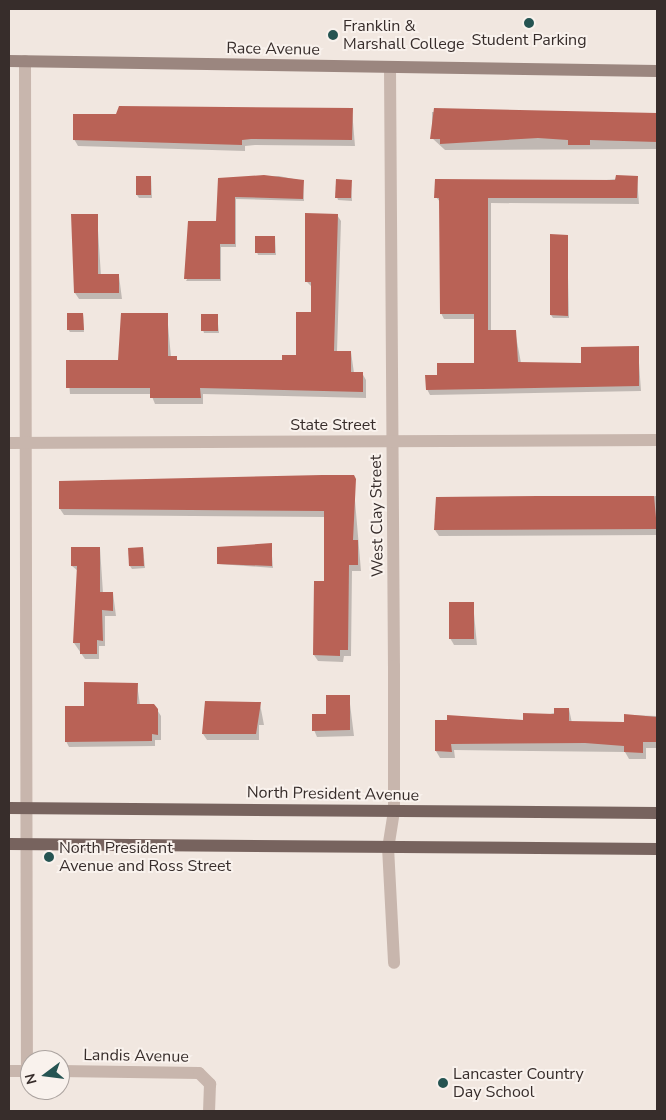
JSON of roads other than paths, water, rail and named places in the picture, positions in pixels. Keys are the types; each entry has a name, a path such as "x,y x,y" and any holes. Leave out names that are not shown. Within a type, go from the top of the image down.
{"main road":[{"name":"Race Avenue","path":"9,61 657,71"},
{"name":"North President Avenue","path":"9,808 657,813"},
{"path":"9,844 657,849"}],"street":[{"path":"25,61 28,1050"},
{"name":"West Clay Street","path":"390,68 394,811 388,847 394,963"},
{"name":"State Street","path":"9,443 657,440"},
{"name":"Landis Avenue","path":"70,1071 199,1073 210,1084 209,1111"}],"place":[{"name":"Student Parking","path":"529,23"},
{"name":"Franklin & Marshall College","path":"333,35"},
{"name":"North President Avenue and Ross Street","path":"49,857"},
{"name":"Lancaster Country Day School","path":"443,1083"}]}
